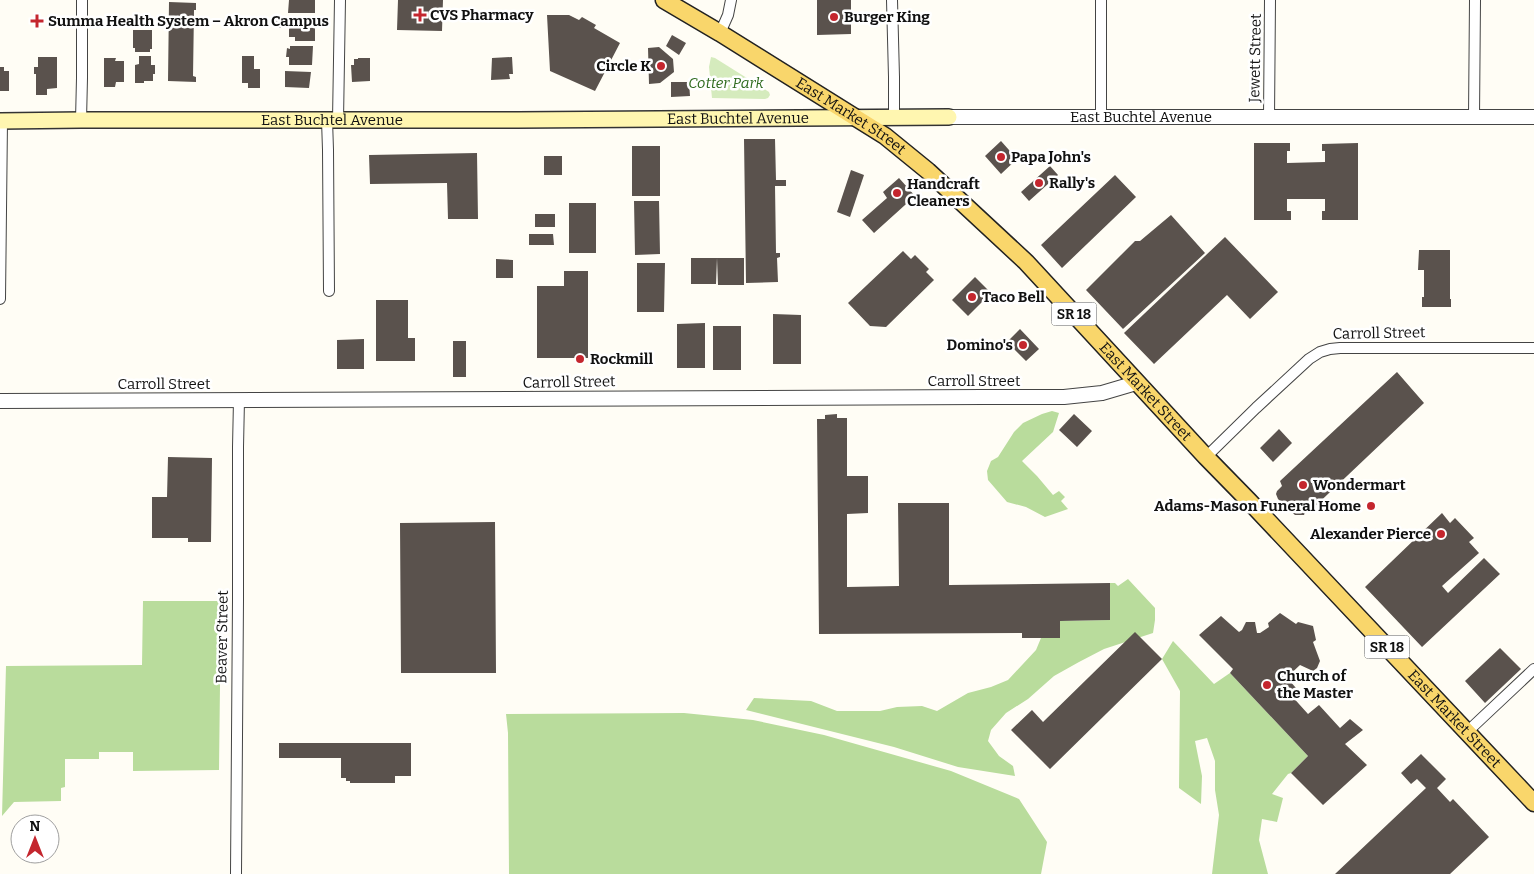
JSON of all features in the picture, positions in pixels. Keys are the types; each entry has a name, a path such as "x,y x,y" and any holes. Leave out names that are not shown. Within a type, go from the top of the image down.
{"main road":[{"name":"East Market Street","path":"664,0 885,136 908,154 995,232 1026,262 1206,457 1534,803"},
{"name":"East Buchtel Avenue","path":"1,121 949,117"}],"street":[{"path":"81,120 82,0"},
{"path":"329,291 328,159 340,0"},
{"path":"720,33 732,0"},
{"path":"892,0 894,117"},
{"path":"1101,0 1101,117"},
{"name":"Jewett Street","path":"1269,116 1270,0"},
{"path":"1474,117 1475,0"},
{"name":"East Buchtel Avenue","path":"949,117 1534,117"},
{"path":"0,300 1,121"},
{"name":"Carroll Street","path":"1206,457 1310,358 1320,352 1340,348 1534,348"},
{"name":"Carroll Street","path":"0,401 1064,397 1102,393 1136,382"},
{"name":"Beaver Street","path":"236,874 239,400"},
{"path":"1467,732 1534,669"}],"green space":[{"name":"Cotter Park","path":"711,57 769,92 768,98 712,98 709,67"},
{"path":"1052,411 1059,413 1053,432 1022,461 1053,495 1059,491 1065,497 1061,501 1068,509 1045,517 1026,507 1007,502 988,480 987,471 991,461 998,457 1014,432 1023,423"},
{"path":"1128,579 1155,608 1153,633 1104,649 1079,662 1054,676 1028,699 1006,713 991,730 988,741 999,756 1013,766 1015,776 958,767 894,747 746,710 754,698 811,701 837,711 880,711 897,707 922,706 937,711 968,693 1008,680 1036,650 1041,638 1060,638 1060,621 1110,620 1110,583 1115,583 1118,586"},
{"path":"143,601 221,601 219,770 133,771 133,752 99,752 99,759 65,759 65,787 61,788 61,801 14,802 2,816 6,666 142,665"},
{"path":"1173,641 1214,684 1230,673 1308,756 1288,774 1272,794 1283,798 1277,822 1262,819 1259,840 1268,874 1212,874 1219,815 1215,790 1215,761 1207,738 1195,741 1202,776 1201,804 1179,788 1180,691 1162,659"},
{"path":"684,713 753,720 824,735 951,771 1019,799 1047,842 1041,874 509,874 508,733 506,714"}],"building":[{"path":"289,0 315,0 315,13 288,13"},
{"name":"CVS Pharmacy","path":"398,0 443,0 442,31 397,30"},
{"name":"Burger King","path":"817,0 851,0 851,34 817,35"},
{"path":"169,2 196,3 196,10 194,10 193,76 196,77 196,82 168,81"},
{"path":"547,15 569,15 579,20 582,17 596,25 594,28 620,43 595,91 550,71"},
{"path":"274,19 287,20 286,28 274,28"},
{"path":"289,27 315,28 315,41 295,41 295,37 289,37"},
{"path":"133,30 152,30 152,49 150,49 150,52 135,52 135,48 133,48"},
{"path":"672,35 686,43 679,55 666,46"},
{"path":"290,46 313,46 312,65 289,65 289,57 286,57 287,48 290,49"},
{"name":"Circle K","path":"659,47 673,59 674,72 660,83 649,84 648,48"},
{"path":"139,56 151,56 151,65 155,65 153,81 135,83 135,65 139,64"},
{"path":"242,56 254,56 254,69 260,69 260,88 248,88 248,83 242,83"},
{"path":"38,57 57,57 57,88 47,89 47,95 36,95 34,67 38,67"},
{"path":"512,57 513,74 509,74 510,79 491,80 492,58"},
{"path":"104,58 116,58 115,61 124,61 124,82 116,82 115,87 104,87"},
{"path":"370,58 370,81 352,82 351,65 354,65 354,59"},
{"path":"0,67 4,67 4,71 9,71 9,91 0,91"},
{"path":"285,71 311,72 309,88 285,87"},
{"path":"671,82 689,82 690,96 671,97"},
{"path":"744,139 775,139 776,180 786,180 786,186 775,186 776,253 780,253 780,257 777,258 778,282 746,283"},
{"name":"Papa John's","path":"1001,141 1017,159 1001,174 985,156"},
{"path":"1254,143 1290,143 1290,151 1287,151 1287,163 1325,162 1325,151 1322,151 1322,144 1358,143 1358,220 1322,220 1322,211 1325,211 1325,199 1287,199 1287,211 1291,211 1291,220 1254,220"},
{"path":"632,146 660,146 660,196 632,196"},
{"path":"477,153 478,219 448,219 447,183 370,184 369,155"},
{"path":"544,156 562,156 562,175 544,175"},
{"name":"Rally's","path":"1050,166 1058,175 1029,201 1021,192"},
{"path":"851,170 864,175 850,217 837,212"},
{"path":"1115,175 1136,197 1062,268 1041,245"},
{"path":"899,178 915,196 874,233 862,220 887,198 883,192"},
{"path":"634,201 659,201 660,254 635,255"},
{"path":"569,203 596,203 596,253 569,253"},
{"path":"535,214 555,214 555,227 535,227"},
{"path":"1171,215 1205,253 1123,329 1086,290 1135,241 1140,241"},
{"path":"529,234 553,234 554,245 529,245"},
{"path":"1225,237 1278,292 1250,319 1227,295 1154,364 1124,333"},
{"path":"1419,250 1450,250 1451,307 1422,307 1424,270 1418,270"},
{"path":"903,251 911,259 915,255 929,269 926,272 934,280 886,327 870,326 848,303"},
{"path":"691,258 717,258 716,284 691,284"},
{"path":"717,258 744,258 744,285 718,285"},
{"path":"496,259 513,260 513,278 496,278"},
{"path":"637,263 665,263 664,312 637,312"},
{"path":"564,271 588,271 588,358 537,358 537,286 564,286"},
{"name":"Taco Bell","path":"975,277 991,293 968,316 952,300"},
{"path":"376,300 408,300 408,338 415,338 415,361 376,361"},
{"path":"773,314 801,315 801,364 773,364"},
{"path":"705,323 705,368 677,368 677,324"},
{"path":"713,326 741,326 741,370 713,370"},
{"name":"Domino's","path":"1020,329 1039,349 1026,361 1007,342"},
{"path":"364,339 364,369 337,369 337,340"},
{"path":"453,341 466,341 466,377 453,377"},
{"path":"1397,372 1424,403 1309,512 1306,510 1304,515 1295,515 1278,499 1276,494 1282,486 1280,481"},
{"path":"837,414 837,418 847,418 847,476 868,476 868,513 847,514 847,587 899,586 898,503 949,503 949,585 1110,583 1110,620 1060,621 1060,638 1022,638 1022,633 819,634 817,419 825,419 825,415"},
{"path":"1074,414 1092,431 1077,447 1059,430"},
{"path":"1279,429 1292,443 1273,462 1260,448"},
{"path":"168,457 212,458 211,542 188,542 188,538 152,538 152,497 167,497"},
{"path":"1442,513 1450,523 1455,518 1474,538 1469,542 1479,553 1442,586 1448,593 1484,558 1500,574 1422,647 1365,587"},
{"path":"495,522 496,673 401,673 400,523"},
{"name":"Church of the Master","path":"1280,613 1296,624 1298,622 1313,626 1316,640 1313,642 1320,661 1317,668 1313,671 1300,665 1284,680 1286,682 1289,680 1296,688 1290,694 1308,714 1319,705 1340,728 1350,719 1363,730 1345,744 1367,765 1323,805 1291,773 1308,756 1230,673 1233,669 1199,635 1221,616 1239,632 1246,622 1255,622 1257,633 1260,633 1269,627 1268,623"},
{"path":"1135,632 1162,659 1050,769 1011,730 1032,710 1043,722"},
{"path":"1500,648 1521,669 1485,703 1465,681"},
{"path":"279,743 411,743 411,776 395,776 395,783 350,783 350,781 346,781 346,778 341,778 341,758 279,758"},
{"path":"1421,754 1446,779 1437,788 1450,802 1453,799 1489,837 1450,874 1335,874 1426,788 1417,779 1411,784 1401,773"}],"place":[{"name":"CVS Pharmacy","path":"420,15"},
{"name":"Burger King","path":"834,17"},
{"name":"Summa Health System – Akron Campus","path":"37,21"},
{"name":"Circle K","path":"661,66"},
{"name":"Papa John's","path":"1001,157"},
{"name":"Rally's","path":"1039,183"},
{"name":"Handcraft Cleaners","path":"897,193"},
{"name":"Taco Bell","path":"972,297"},
{"name":"Domino's","path":"1023,345"},
{"name":"Rockmill","path":"580,359"},
{"name":"Wondermart","path":"1303,485"},
{"name":"Adams-Mason Funeral Home","path":"1371,506"},
{"name":"Alexander Pierce","path":"1441,534"},
{"name":"Church of the Master","path":"1267,685"}]}
